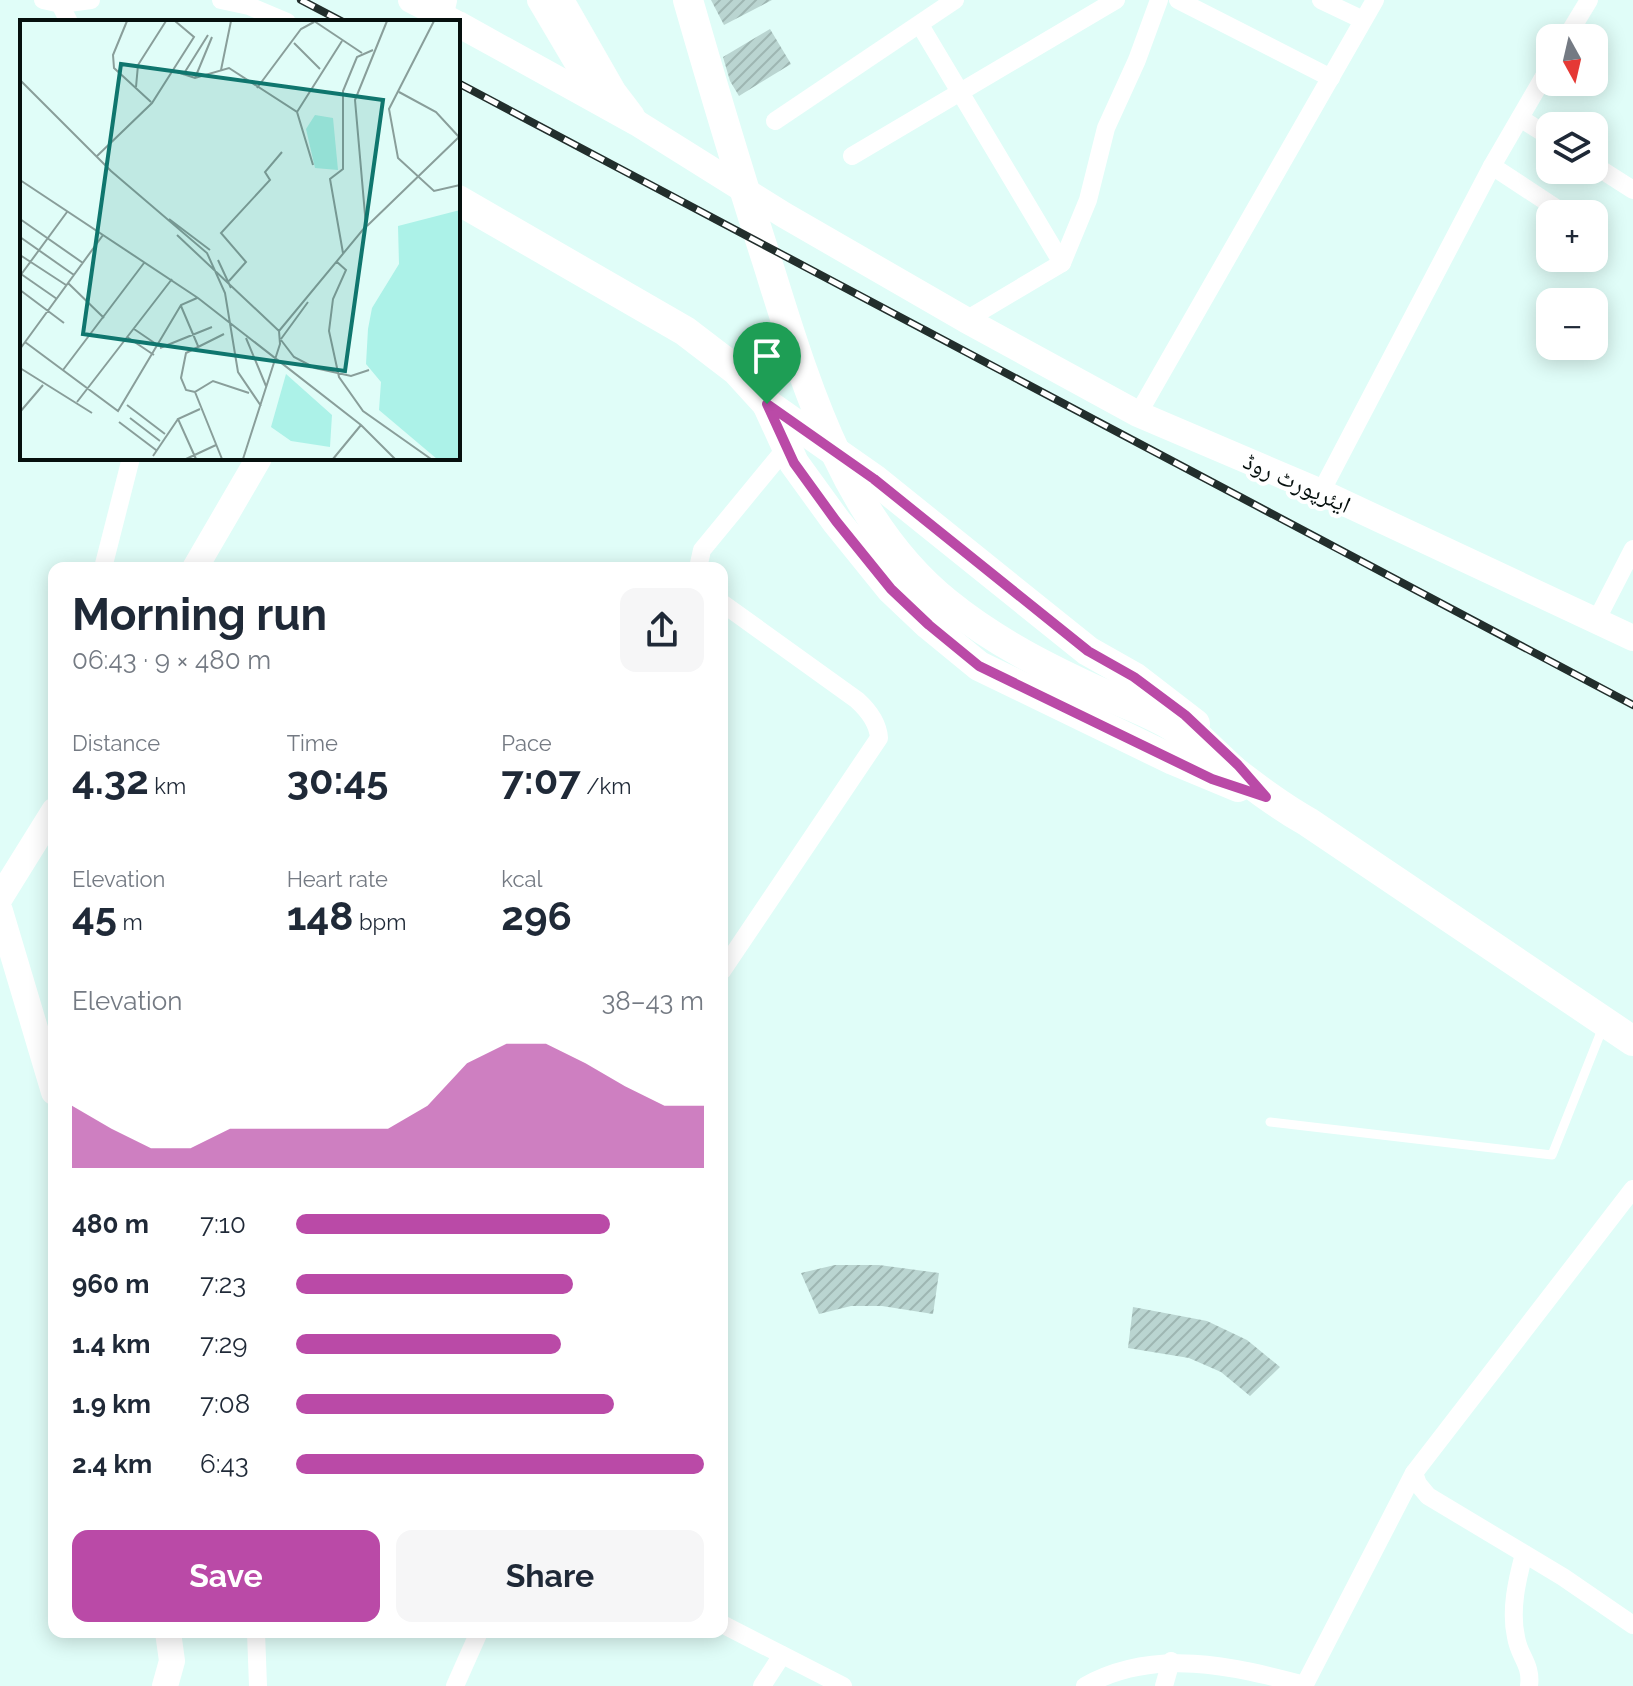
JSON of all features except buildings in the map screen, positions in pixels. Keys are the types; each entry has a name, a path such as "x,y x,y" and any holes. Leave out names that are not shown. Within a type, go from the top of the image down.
{"main road":[{"name":"ایئرپورٹ روڈ","path":"411,0 446,16"},
{"path":"540,0 602,105"},
{"path":"561,0 613,91 637,123"},
{"path":"688,0 730,147 803,376 838,458 868,512 896,551 935,592 988,633 1032,660 1173,726 1266,797 1308,822 1633,1041"},
{"name":"ایئرپورٹ روڈ","path":"460,24 637,123 784,215 966,320 1138,414 1321,492 1633,638"},
{"path":"460,201 685,331 736,370 767,404 874,479 1088,651 1134,677 1185,715 1238,765 1266,797"},
{"path":"767,404 786,448 836,521 891,589 979,666 1212,779 1266,797"},
{"path":"198,562 258,460"},
{"path":"0,898 48,821"},
{"path":"0,911 48,1072"},
{"path":"165,1686 172,1661 169,1638"}],"street":[{"path":"54,1 91,0"},
{"path":"221,0 249,6 282,20"},
{"path":"775,121 955,0"},
{"path":"852,156 1116,0"},
{"path":"966,320 1062,263 1088,200 1106,128 1137,60 1159,0"},
{"path":"1178,0 1331,78"},
{"path":"1321,0 1363,20"},
{"path":"1138,414 1375,0"},
{"path":"1574,24 1589,0"},
{"path":"54,1 68,20"},
{"path":"920,25 1062,263"},
{"path":"1321,492 1492,166 1536,90"},
{"path":"1520,118 1536,128"},
{"path":"1492,166 1544,200"},
{"path":"1608,174 1633,190"},
{"path":"699,562 702,550 786,448"},
{"path":"105,562 130,460"},
{"path":"1596,621 1633,549"},
{"path":"728,607 857,700 867,710 879,738 728,962"},
{"path":"1085,1686 1133,1669 1171,1661 1241,1678 1304,1685 1414,1473 1633,1189"},
{"path":"1414,1473 1428,1496 1633,1625"},
{"path":"1524,1554 1516,1587 1516,1637 1531,1673 1529,1686"},
{"path":"728,1627 843,1686"},
{"path":"256,1638 258,1686"},
{"path":"455,1686 476,1638"},
{"path":"762,1686 782,1655"},
{"path":"1164,1686 1171,1661"}],"lane":[{"path":"1270,1122 1552,1155 1605,1020"}],"railway":[{"path":"301,0 339,20"},
{"path":"460,84 1633,705"}],"route":[{"path":"767,404 874,479 1088,651 1134,677 1185,715 1238,765 1266,797 1212,779 979,666 891,589 794,463 767,404"}]}
